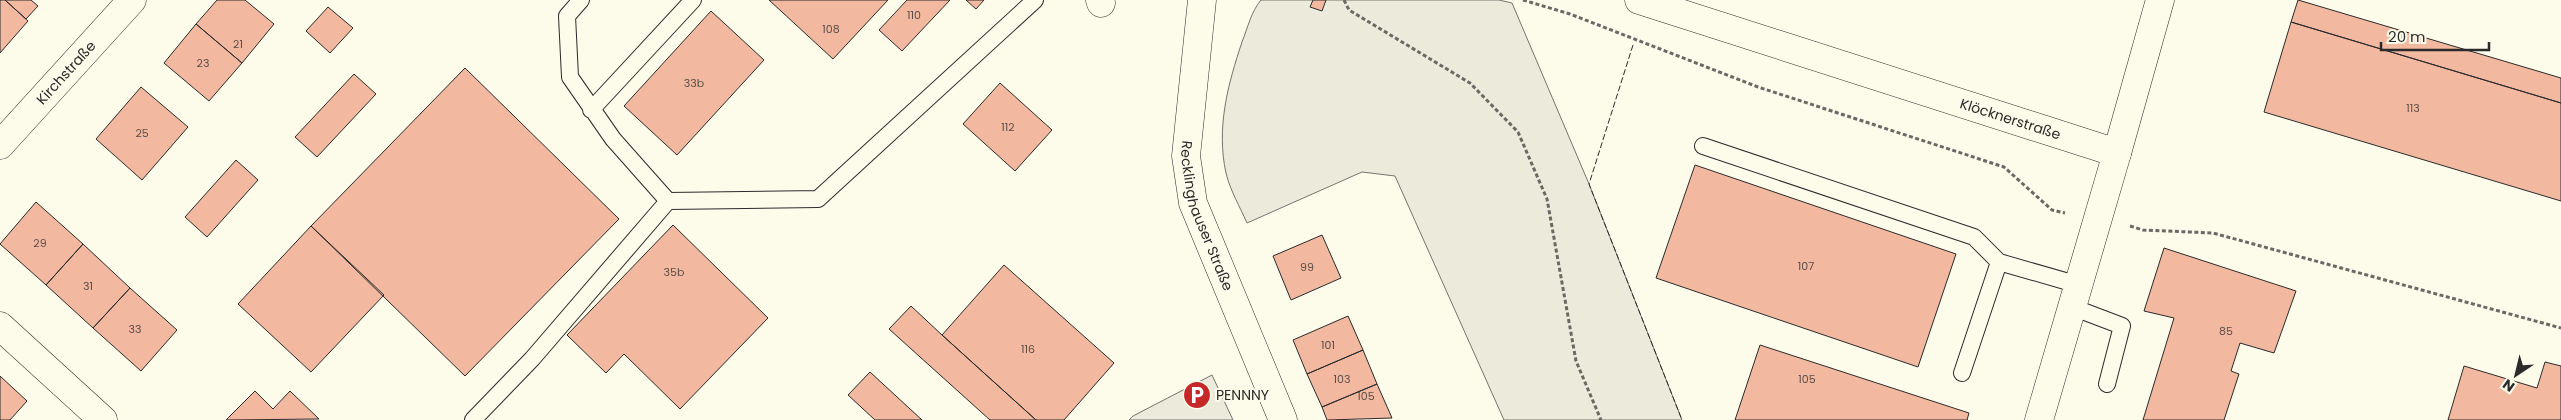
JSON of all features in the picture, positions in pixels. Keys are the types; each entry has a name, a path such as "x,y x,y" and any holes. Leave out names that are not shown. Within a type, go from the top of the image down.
{"street":[{"name":"Kirchstraße","path":"0,145 132,0"},
{"name":"Recklinghauser Straße","path":"1202,0 1186,156 1193,203 1283,420"},
{"name":"Klöcknerstraße","path":"1639,0 2117,153"},
{"path":"2038,420 2098,219 2160,0"},
{"path":"0,326 103,420"}],"lane":[{"path":"581,0 567,16 570,77 612,139 668,201 818,199 1035,0"},
{"path":"591,110 693,0"},
{"path":"1702,146 1974,237 1999,262 2075,296 2122,326 2107,384"},
{"path":"473,420 532,360 668,201"},
{"path":"1962,373 1999,262"}],"path":[{"path":"1344,0 1349,10 1470,83 1518,132 1547,199 1576,361 1601,420"},
{"path":"1523,0 1570,14 1758,87 2004,167 2052,210 2144,230 2212,233 2561,328"}],"shaded area":[{"path":"1261,0 1499,0 1512,3 1589,184 1682,420 1504,420 1395,176 1362,172 1247,223 1226,173 1223,156 1223,123 1228,90 1237,58 1252,15"},
{"name":"PENNNY","path":"1212,375 1233,420 1129,420 1133,416"}],"building":[{"path":"0,0 5,0 28,21 0,53"},
{"path":"5,0 31,0 38,6 26,19"},
{"path":"217,0 245,0 274,24 242,63 196,24"},
{"path":"769,0 888,0 833,59"},
{"path":"907,0 950,0 902,51 879,30"},
{"path":"966,0 984,0 976,9"},
{"path":"1313,0 1326,0 1322,11 1310,7"},
{"path":"2298,0 2561,78 2561,103 2291,22"},
{"path":"328,7 353,28 330,53 306,31"},
{"path":"711,11 764,60 677,155 624,106"},
{"path":"2291,22 2561,103 2561,201 2264,112"},
{"path":"196,24 242,63 209,101 164,63"},
{"path":"465,68 619,219 465,376 311,226"},
{"path":"354,74 376,94 317,157 295,137"},
{"path":"1000,83 1052,130 1015,171 963,124"},
{"path":"141,87 188,127 142,180 96,139"},
{"path":"236,160 258,180 207,237 185,217"},
{"path":"1695,165 1956,254 1918,367 1656,278"},
{"path":"36,202 83,244 46,285 0,244"},
{"path":"673,225 768,318 680,409 624,354 606,373 567,335"},
{"path":"311,226 384,295 311,372 238,304"},
{"path":"1322,235 1341,278 1291,300 1273,256"},
{"path":"83,244 130,288 93,328 46,285"},
{"path":"2164,248 2296,291 2274,353 2240,343 2231,371 2239,374 2224,420 2143,420 2174,318 2144,311"},
{"path":"1004,265 1114,363 1064,420 1036,420 942,335"},
{"path":"130,288 177,330 141,371 93,328"},
{"path":"911,306 1036,420 990,420 889,329"},
{"path":"1348,316 1363,350 1307,374 1293,340"},
{"path":"1760,345 1969,413 1967,420 1735,420"},
{"path":"1363,350 1377,384 1322,407 1307,374"},
{"path":"2545,362 2561,366 2561,420 2448,420 2464,366 2537,388"},
{"path":"870,372 922,420 875,420 848,395"},
{"path":"0,376 27,401 10,420 0,420"},
{"path":"1377,384 1392,418 1327,420 1322,407"},
{"path":"255,391 273,409 290,391 319,419 226,420"}],"fence":[{"path":"1633,45 1589,184 1682,420"}],"place":[{"name":"PENNNY","path":"1197,395"}]}
